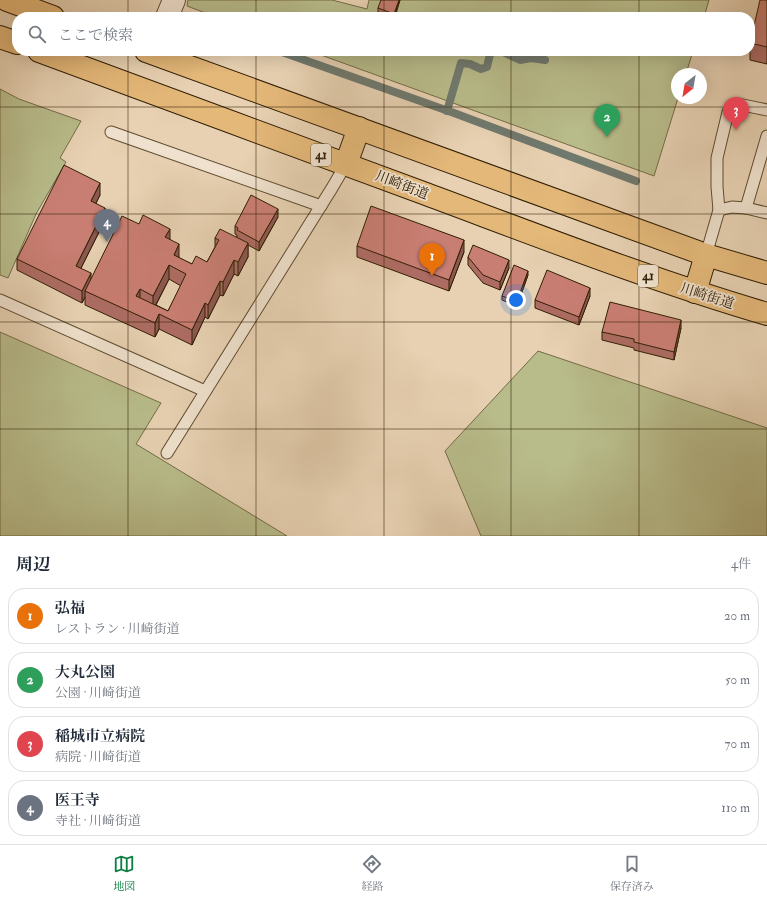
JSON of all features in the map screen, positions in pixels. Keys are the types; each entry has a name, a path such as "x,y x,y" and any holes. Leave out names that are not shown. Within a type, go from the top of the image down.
{"main road":[{"path":"7,0 39,12"},
{"path":"0,37 12,41"},
{"name":"川崎街道","path":"53,56 595,257 695,292 767,314"},
{"path":"163,56 706,255 767,272"},
{"path":"346,164 359,128"},
{"path":"695,292 706,255"}],"street":[{"path":"170,12 174,0"}],"lane":[{"path":"706,255 719,210 717,158 728,112 738,104 767,110"},
{"path":"111,132 321,206"},
{"path":"746,208 767,136"},
{"path":"167,453 346,164"},
{"path":"719,210 732,207 746,208 767,213"},
{"path":"0,300 205,391"}],"green space":[{"path":"188,0 332,0 367,9 369,0 709,0 705,12 203,12 187,6"},
{"path":"324,56 691,56 688,68 671,68 671,104 676,104 654,176"},
{"path":"0,89 19,99 81,121 60,158 66,162 36,214 8,278 0,275"},
{"path":"0,332 161,403 136,444 287,536 0,536"},
{"path":"538,351 767,428 767,536 481,536 445,451"}],"building":[{"path":"381,0 399,0 395,12 389,12 378,8"},
{"path":"760,0 767,0 767,47 755,44 755,22"},
{"path":"64,165 100,183 91,201 105,208 76,266 91,273 82,291 17,259"},
{"path":"251,195 278,209 259,242 237,230 238,228 235,226"},
{"path":"371,206 464,240 449,280 357,246"},
{"path":"143,215 170,229 165,237 179,244 174,255 192,264 196,256 207,262 219,240 215,238 220,229 248,243 238,262 234,260 223,282 220,281 208,305 205,303 192,330 159,314 155,323 85,291 122,216 139,224","holes":["169,265 186,274 168,311 136,296 140,289 153,296"]},
{"path":"473,245 509,260 500,282 483,275 468,257"},
{"path":"514,265 528,271 517,301 502,296"},
{"path":"547,270 590,288 579,317 535,300"},
{"path":"610,302 681,320 674,352 634,342 634,339 602,332"}],"waterway":[{"path":"293,56 454,113 636,181"},
{"path":"447,111 461,63 470,64 481,69 487,67 490,56"},
{"path":"512,56 520,60 531,58 545,60"}],"place":[{"name":"稲城市立病院","path":"736,130"},
{"name":"大丸公園","path":"607,137"},
{"name":"医王寺","path":"107,242"},
{"name":"弘福","path":"432,276"}]}
